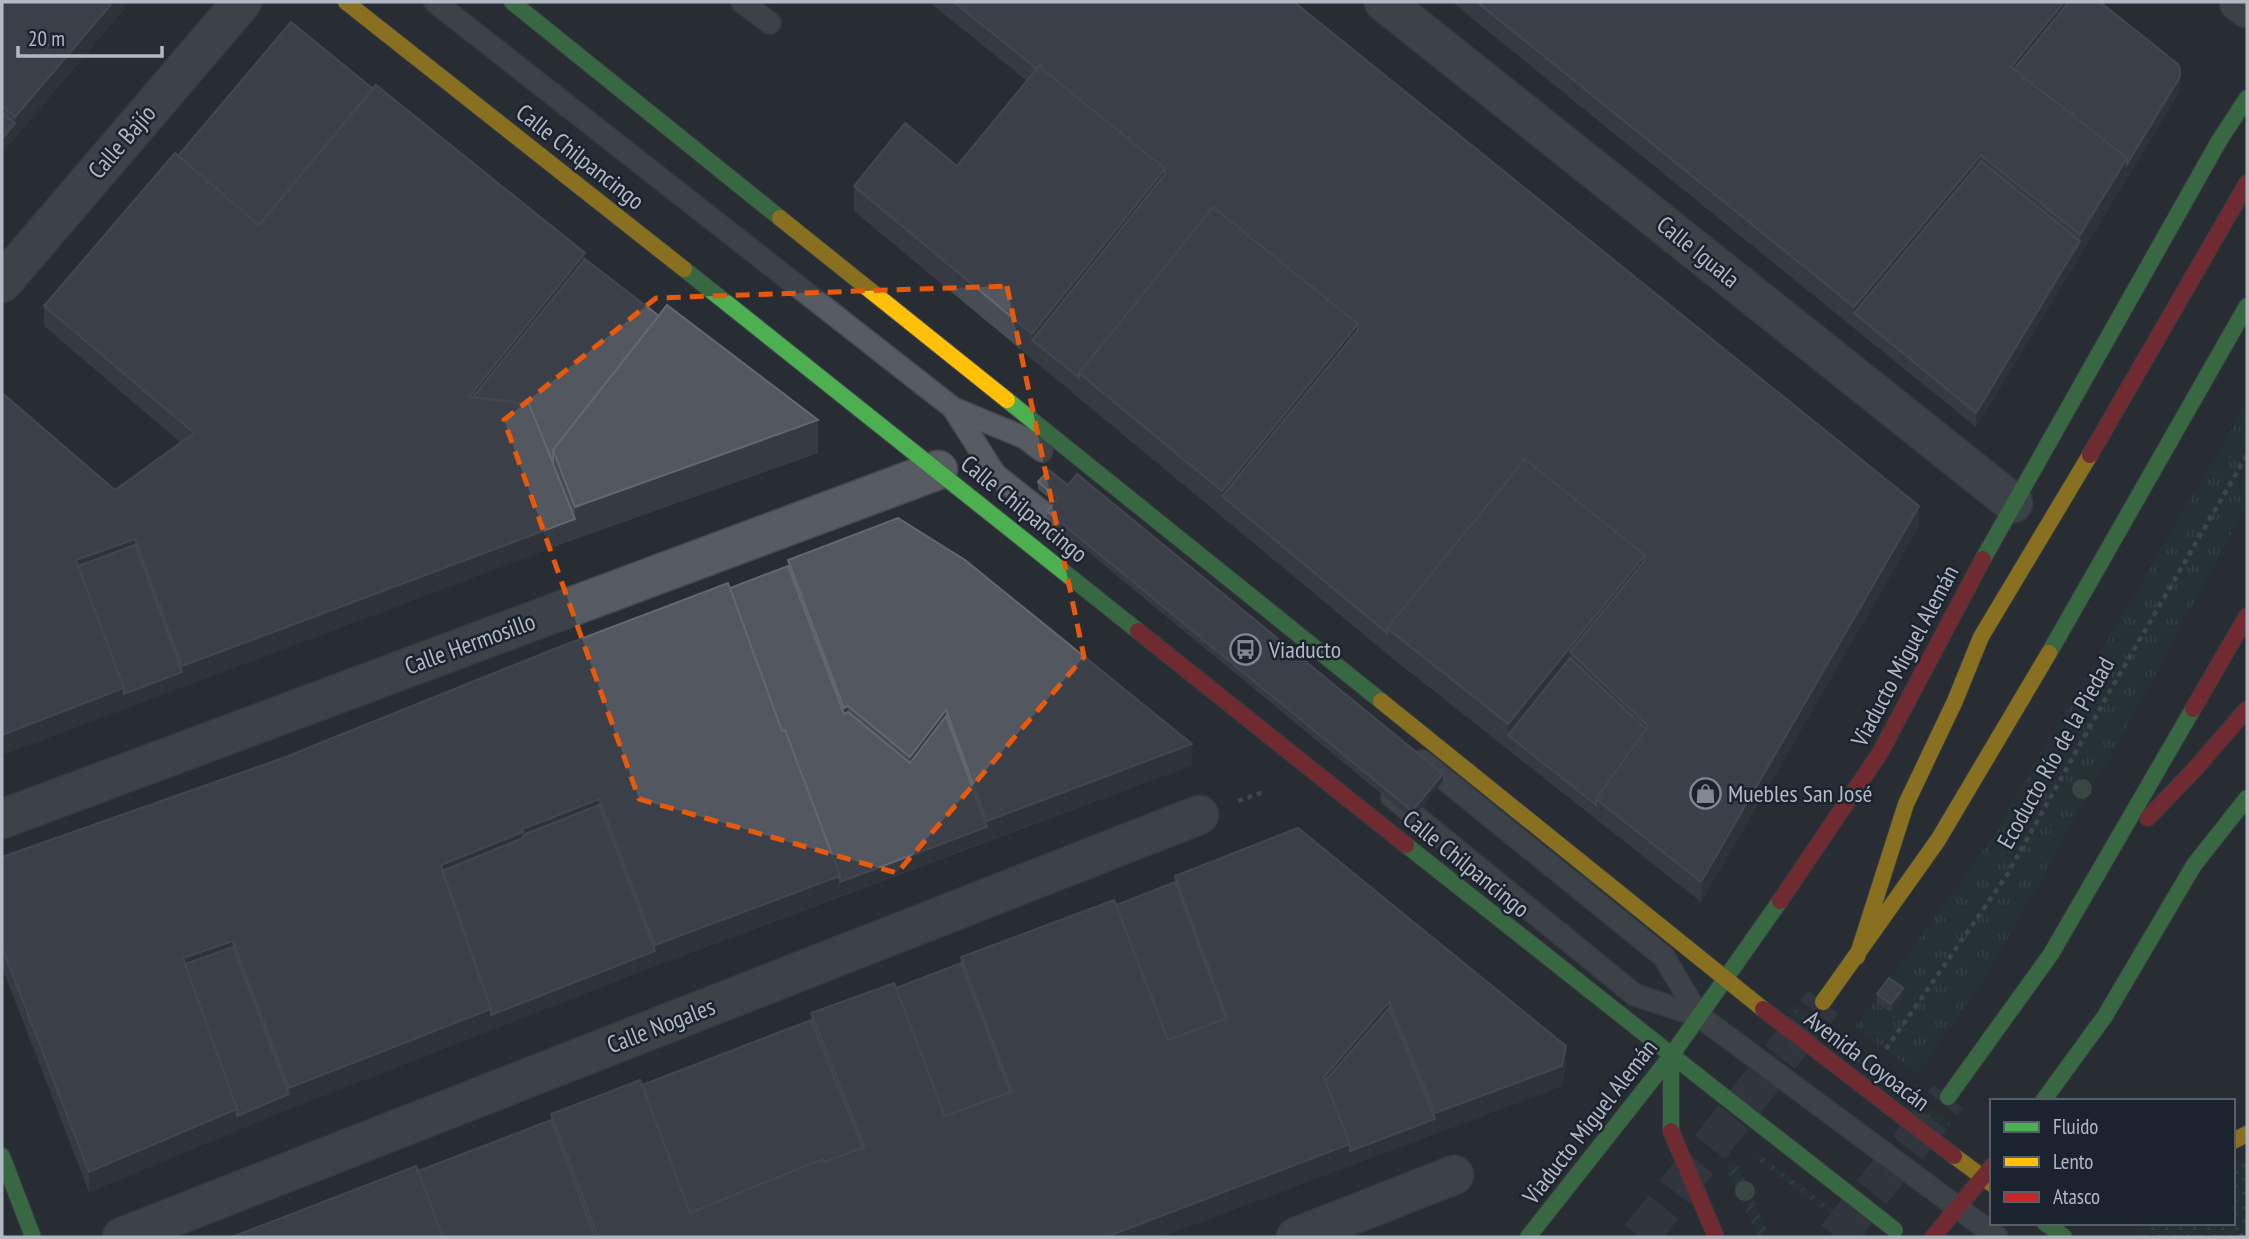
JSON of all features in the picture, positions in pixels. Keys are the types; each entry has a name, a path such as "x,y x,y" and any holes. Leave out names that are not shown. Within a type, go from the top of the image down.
{"main road":[{"name":"Calle Chilpancingo","path":"346,2 939,470 1671,1056"},
{"path":"526,6 1724,980"},
{"name":"Viaducto Miguel Alemán","path":"1528,1237 1671,1056 1828,833 1880,753 2013,503 2247,98"},
{"path":"1857,957 1906,804 1955,701 1981,637 2033,553 2247,183"},
{"path":"1823,1002 1938,840 2010,721 2247,306"},
{"path":"1948,1097 2051,954 2247,616"},
{"path":"2104,866 2247,709"},
{"path":"2044,1099 2122,989 2188,872 2224,821 2247,798"},
{"name":"Avenida Coyoacán","path":"1724,980 1954,1156 1989,1176"},
{"path":"1671,1056 1900,1234"},
{"path":"1671,1056 1671,1131 1716,1237"},
{"path":"2,1156 33,1237"},
{"path":"1933,1237 1989,1176"},
{"path":"2053,1233 2070,1225"}],"street":[{"name":"Calle Bajío","path":"2,283 242,2"},
{"name":"Calle Iguala","path":"1384,2 2013,503"},
{"path":"2239,2 2247,8"},
{"name":"Calle Hermosillo","path":"2,819 939,470"},
{"name":"Calle Nogales","path":"122,1237 1199,815"},
{"path":"1296,1237 1454,1175"}],"lane":[{"path":"435,2 953,408 1025,438 1361,711"},
{"path":"742,2 770,23"},
{"path":"953,408 995,474 1082,544"},
{"path":"1404,746 1664,957 1699,1016"},
{"path":"1375,783 1635,995 1699,1016 1997,1237"}],"path":[{"name":"Ecoducto Río de la Piedad","path":"1880,1058 2007,875 2247,455"},
{"path":"1199,815 1316,774"},
{"path":"2239,1237 2247,1233"}],"highlighted area":[{"path":"1007,286 1084,657 897,873 639,799 504,420 656,298"}],"green space":[{"path":"2247,403 2247,504 2144,696 1999,954 1917,1073 1855,1027 1989,842"},
{"path":"1793,1004 1951,1125 1945,1134 1786,1013"},
{"path":"1755,1151 1866,1234 1864,1237 1860,1237 1752,1156"},
{"path":"2247,1159 2247,1237 2129,1237 2147,1225 2235,1225 2235,1166"},
{"path":"1724,1164 1739,1166 1770,1237 1758,1237"}],"building":[{"path":"2,2 113,2 15,117 2,106"},
{"path":"954,2 1294,2 1919,506 1701,882 1596,799 1648,726 1570,652 1645,560 1645,555 1525,459 1387,628 1387,633 1222,496 1358,330 1358,324 1213,207 1079,373 1079,378 1032,340 1165,174 1165,169 1039,66 1037,69"},
{"path":"1477,2 2064,2 2011,67 2127,158 2080,235 1981,155 1854,307"},
{"path":"2069,2 2100,2 2178,64 2180,69 2180,77 2127,164 2127,158 2014,69"},
{"path":"291,22 373,89 259,225 178,156"},
{"path":"1039,66 1165,169 1032,334 854,186 905,123 957,166"},
{"path":"376,85 585,253 469,397 529,404 575,519 182,666 135,539 76,560 124,688 2,735 2,393 115,490 194,433 44,306 175,153 259,225"},
{"path":"2,112 15,123 2,139"},
{"path":"1981,161 2080,241 1976,413 1854,313"},
{"path":"1213,207 1358,324 1222,491 1079,373"},
{"path":"585,259 659,316 553,450 553,463 529,404 473,397"},
{"path":"667,305 818,420 575,507 553,450"},
{"path":"1525,459 1645,555 1508,724 1387,628"},
{"path":"1049,470 1068,485 1077,474 1443,774 1412,811 1047,511 1058,498 1038,482"},
{"path":"898,518 965,560 1192,744 987,821 946,710 910,757 848,706 844,708 788,560"},
{"path":"135,545 182,672 124,694 78,566"},
{"path":"788,566 844,714 848,712 910,763 946,716 987,827 840,882 840,876 785,730 782,731 730,588"},
{"path":"728,583 782,731 785,730 840,876 655,945 599,799 441,865 491,1009 289,1088 233,941 183,958 237,1109 89,1172 2,947 2,857 283,758 549,651"},
{"path":"1570,658 1646,729 1596,799 1596,805 1508,735"},
{"path":"599,805 655,951 491,1015 442,871"},
{"path":"1298,828 1566,1046 1562,1066 1435,1113 1389,1002 1324,1077 1350,1144 1106,1237 598,1237 551,1114 640,1080 690,1213 823,1159 824,1162 865,1147 811,1013 894,983 945,1116 1012,1092 961,957 1114,900 1168,1040 1227,1018 1175,876"},
{"path":"1175,882 1226,1019 1168,1040 1116,905"},
{"path":"233,947 289,1094 237,1116 237,1109 185,964"},
{"path":"961,963 1010,1092 945,1116 896,988"},
{"path":"1889,978 1903,988 1891,1004 1877,994"},
{"path":"1389,1008 1435,1119 1350,1151 1350,1144 1325,1081"},
{"path":"811,1020 863,1148 824,1162 823,1159 690,1213 642,1085"},
{"path":"551,1120 595,1237 443,1237 418,1171"},
{"path":"416,1166 443,1237 232,1237"}],"tunnel":[{"path":"1640,1237 1823,1002"},
{"path":"1836,1237 1948,1097"}],"traffic: fast":[{"path":"512,2 780,218"},
{"path":"1983,559 2219,141 2247,98"},
{"path":"684,269 1138,631"},
{"path":"2049,653 2247,306"},
{"path":"1007,400 1381,701"},
{"path":"1948,1097 2051,954 2193,709"},
{"path":"2044,1099 2105,1016 2194,865 2247,798"},
{"path":"1406,845 1707,1083"},
{"path":"1528,1237 1671,1056 1780,901"},
{"path":"1671,1056 1671,1131"},
{"path":"1707,1083 1895,1230"},
{"path":"2,1156 33,1237"},
{"path":"2048,1225 2064,1237"}],"traffic: slow":[{"path":"346,2 684,269"},
{"path":"780,218 1007,400"},
{"path":"1857,957 1906,804 1955,701 1981,637 2090,455"},
{"path":"1823,1002 1938,840 2049,653"},
{"path":"1381,701 1763,1009"},
{"path":"2235,1140 2247,1134"},
{"path":"1954,1156 1990,1183"}],"traffic: jam":[{"path":"2090,455 2247,183"},
{"path":"1780,901 1880,753 1983,559"},
{"path":"2193,709 2247,616"},
{"path":"1138,631 1406,845"},
{"path":"2148,818 2247,709"},
{"path":"1763,1009 1954,1156"},
{"path":"1671,1131 1716,1237"},
{"path":"1933,1237 1990,1168"}],"place":[{"name":"Viaducto","path":"1246,650"},
{"name":"Muebles San José","path":"1705,794"}]}
